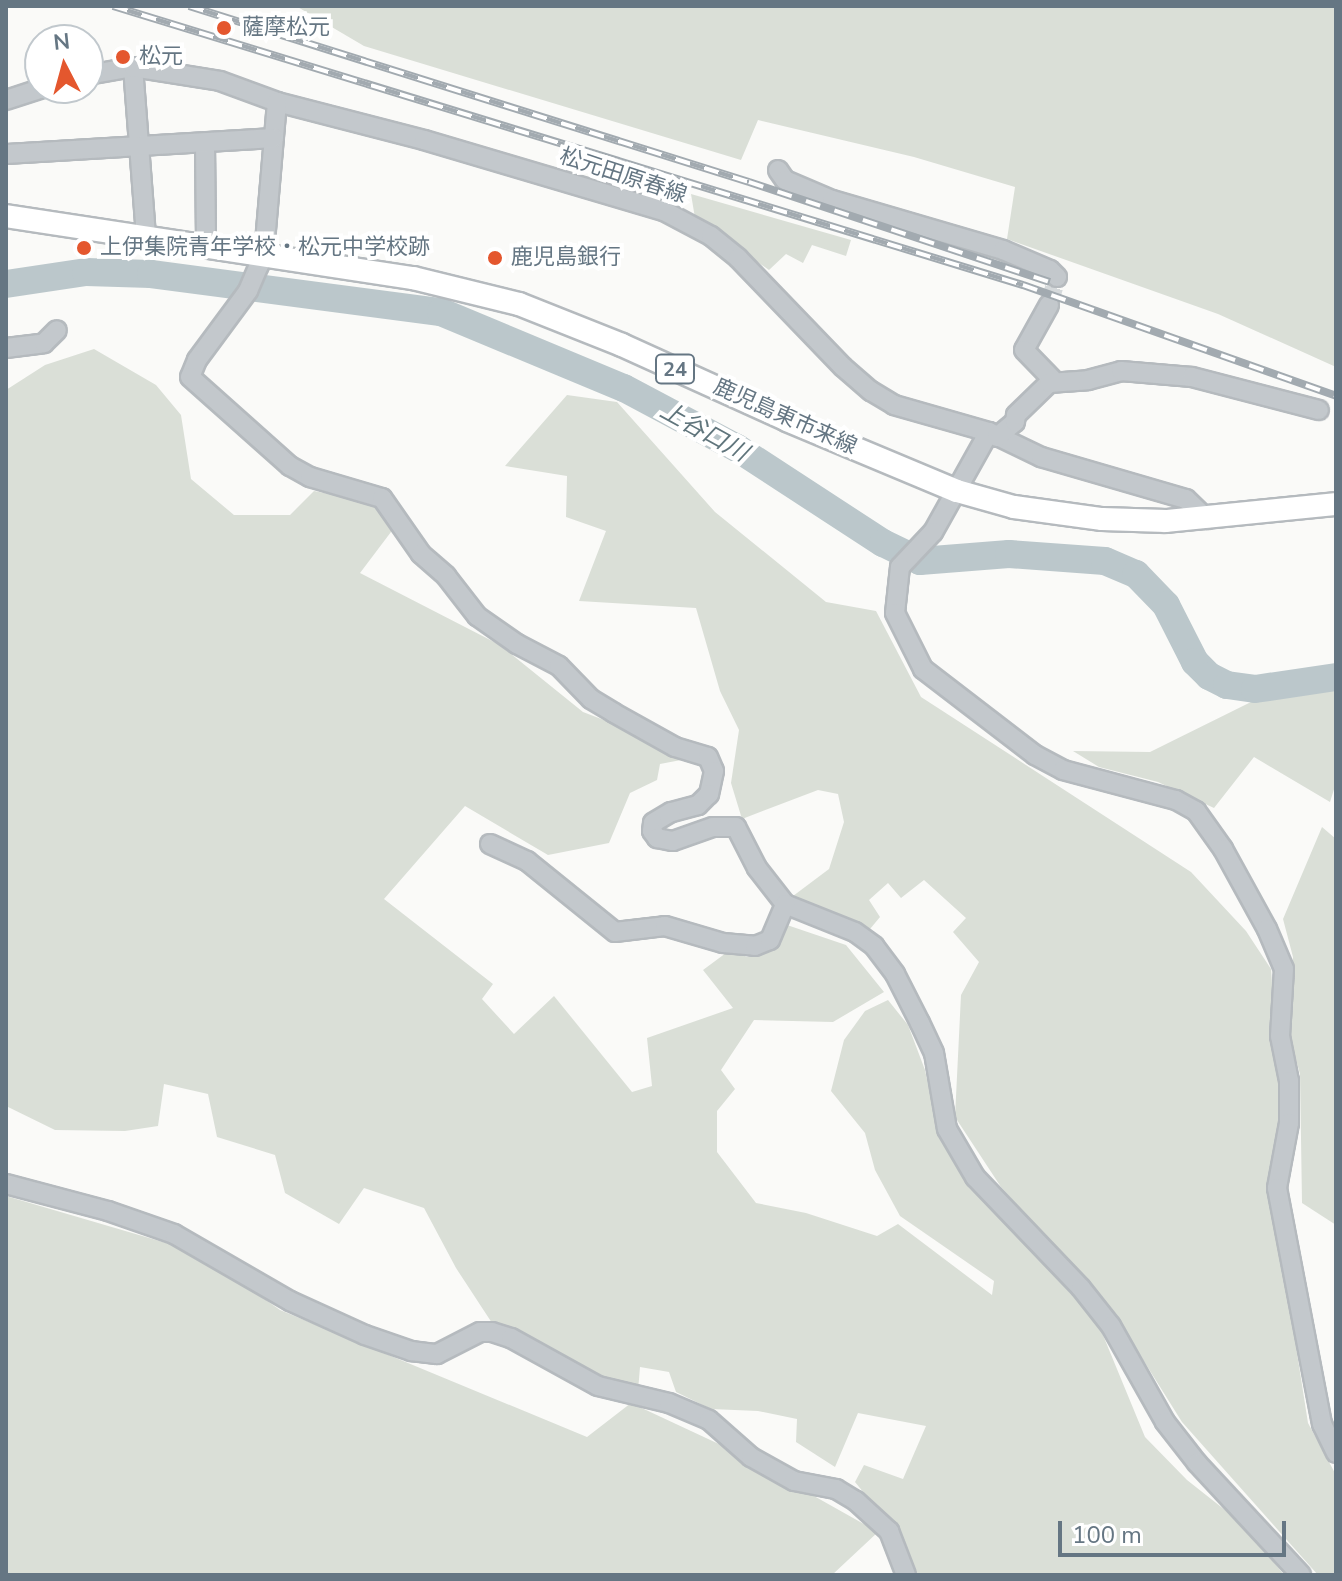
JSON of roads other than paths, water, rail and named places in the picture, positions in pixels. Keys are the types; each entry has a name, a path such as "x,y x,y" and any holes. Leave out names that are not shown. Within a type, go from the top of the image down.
{"main road":[{"name":"鹿児島東市来線","path":"6,216 206,245 259,262 413,278 519,304 622,345 957,491 1014,507 1066,516 1207,519 1336,504"}],"street":[{"name":"松元田原春線","path":"104,72 133,67 220,81 277,102 424,140 664,211 711,236 738,258 871,391 894,405 993,434 1041,457 1186,499 1207,519"},
{"path":"133,67 146,237"},
{"path":"277,102 259,262 248,291 197,360 190,377 290,466 310,477 382,498 421,554 446,576 477,616 517,644 559,666 591,699 675,747 708,757 714,771 709,794 698,805 671,812 653,823 652,831 657,838 673,841 713,827 736,827 757,868 785,904 855,932 874,946 895,974 934,1053 947,1129 975,1177 1081,1288 1111,1326 1165,1422 1181,1443 1301,1575"},
{"path":"6,154 274,138"},
{"path":"205,144 206,245"},
{"path":"778,170 785,180 832,200 1003,250 1050,270 1057,277"},
{"path":"1049,305 1024,350 1055,382"},
{"path":"6,348 44,343 57,330"},
{"path":"1319,410 1192,377 1145,370 1055,382 1040,389 1016,415 1015,422 993,434 933,532 900,567 895,613 923,669 971,708 1063,770 1176,800 1196,811 1223,849 1267,929 1284,969 1280,1036 1289,1081 1289,1123 1277,1188 1322,1424 1336,1453"},
{"path":"490,844 527,861 615,932 665,926 723,943 755,946 770,940 785,904"},
{"path":"6,1184 108,1211 174,1234 290,1301 411,1351 437,1354 480,1332 492,1332 511,1338 598,1386 669,1403 709,1420 751,1457 794,1481 836,1489 856,1501 889,1531 906,1575"}],"waterway":[{"name":"上谷口川","path":"6,284 86,272 151,274 441,312 624,388 737,448 883,543 920,561 1009,554 1105,561 1136,574 1166,605 1195,662 1209,676 1227,685 1255,689 1336,677"}],"tunnel":[{"path":"1049,305 1057,277"}],"railway":[{"path":"113,6 1023,285 1336,396"},
{"path":"189,6 749,182 1050,282"}],"place":[{"name":"薩摩松元","path":"224,28"},
{"name":"松元","path":"123,57"},
{"name":"上伊集院青年学校・松元中学校跡","path":"84,248"},
{"name":"鹿児島銀行","path":"495,258"}]}
